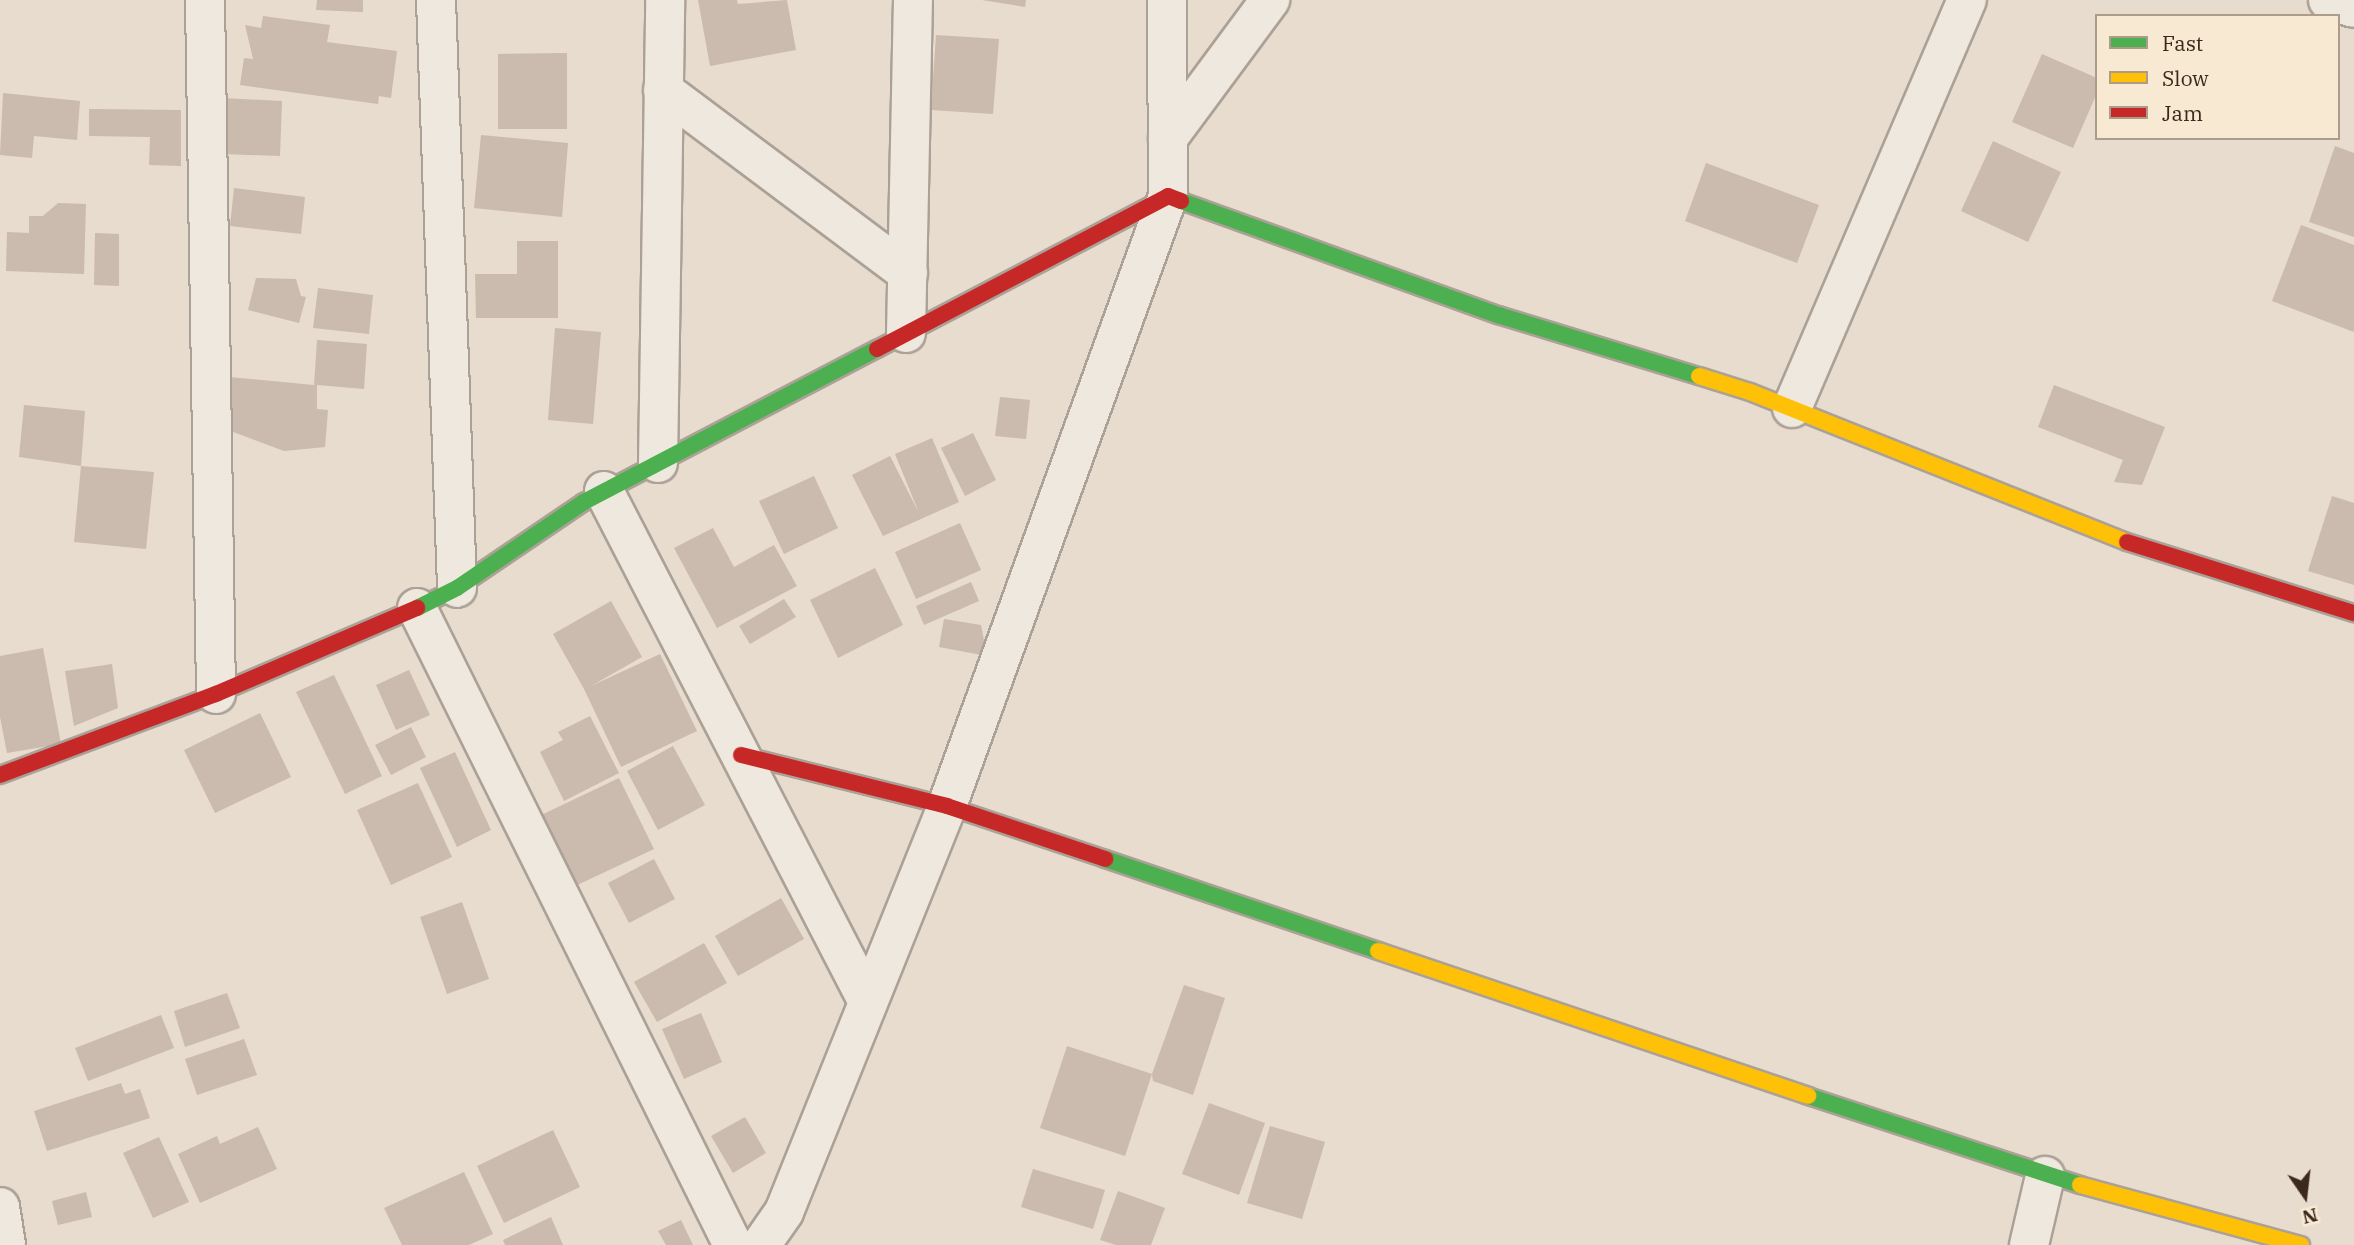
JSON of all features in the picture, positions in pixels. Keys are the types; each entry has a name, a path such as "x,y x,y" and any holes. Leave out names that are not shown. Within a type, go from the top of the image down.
{"street":[{"path":"205,0 216,694"},
{"path":"436,0 457,588"},
{"path":"658,463 665,0"},
{"path":"906,333 914,0"},
{"path":"761,1245 784,1212 947,806 1168,196 1167,0"},
{"path":"1168,138 1270,0"},
{"path":"1791,408 1967,0"},
{"path":"2328,0 2354,8"},
{"path":"663,90 908,273"},
{"path":"0,775 216,694 417,608 457,588 604,491 1168,196 1498,316 1750,392 2146,549 2354,613"},
{"path":"604,491 869,1002"},
{"path":"417,608 733,1245"},
{"path":"741,755 947,806 2045,1176 2301,1245"},
{"path":"2029,1245 2045,1176"},
{"path":"0,1207 6,1245"}],"building":[{"path":"317,0 363,0 363,12 316,10"},
{"path":"698,0 737,0 738,4 787,0 796,50 710,66"},
{"path":"982,0 1026,0 1025,7"},
{"path":"263,16 330,25 327,42 397,51 391,98 379,96 378,104 240,85 244,58 253,59 245,25 261,28"},
{"path":"936,35 999,39 993,114 931,110"},
{"path":"567,53 567,129 498,129 498,54"},
{"path":"2042,54 2095,77 2095,98 2073,148 2012,122"},
{"path":"3,93 80,101 77,140 34,136 32,158 0,155"},
{"path":"223,98 282,101 280,156 221,154"},
{"path":"89,109 181,110 181,166 149,165 150,137 89,136"},
{"path":"481,135 568,143 562,217 474,208"},
{"path":"1993,141 2061,172 2028,242 1961,211"},
{"path":"2335,146 2354,153 2354,237 2309,222"},
{"path":"1706,163 1819,205 1797,263 1685,221"},
{"path":"234,188 305,197 301,234 230,226"},
{"path":"58,203 86,204 84,274 6,271 7,232 29,233 29,216 43,216"},
{"path":"2301,225 2354,245 2354,332 2272,301"},
{"path":"95,233 119,234 119,286 94,285"},
{"path":"517,241 558,241 558,318 476,318 475,274 517,274"},
{"path":"256,278 296,279 301,296 306,297 299,323 248,310"},
{"path":"318,288 373,295 369,334 313,328"},
{"path":"555,328 601,332 593,424 548,420"},
{"path":"317,340 367,344 364,389 317,385 317,409 328,410 325,447 284,451 228,430 229,377 314,385"},
{"path":"2054,385 2165,427 2142,485 2114,482 2123,460 2038,427"},
{"path":"1000,397 1030,400 1026,439 995,436"},
{"path":"24,405 85,411 81,466 19,457"},
{"path":"973,433 996,480 965,496 941,448"},
{"path":"932,438 959,502 883,536 852,475 890,456 919,513 895,454"},
{"path":"81,466 154,472 146,549 74,542"},
{"path":"814,476 838,528 784,554 759,501"},
{"path":"2332,496 2354,503 2354,585 2308,571"},
{"path":"960,523 981,570 916,599 895,552"},
{"path":"713,528 734,567 774,545 797,586 717,628 674,548"},
{"path":"875,568 903,625 838,658 810,600"},
{"path":"971,582 979,601 924,625 916,606"},
{"path":"784,599 796,617 750,644 739,626"},
{"path":"611,601 642,657 591,686 660,654 697,731 621,767 584,689 553,634"},
{"path":"944,619 981,625 987,656 939,647"},
{"path":"43,648 61,744 7,753 0,717 0,656"},
{"path":"112,664 118,708 74,726 65,671"},
{"path":"409,670 430,715 396,730 376,685"},
{"path":"334,675 382,776 345,794 296,692"},
{"path":"260,713 291,777 215,813 184,750"},
{"path":"590,716 619,773 564,801 540,752 563,740 558,732"},
{"path":"411,727 426,757 391,775 375,745"},
{"path":"673,746 705,805 658,830 627,771"},
{"path":"455,752 491,830 457,847 420,768"},
{"path":"619,778 654,849 571,888 537,817"},
{"path":"418,783 452,857 391,885 357,810"},
{"path":"654,859 675,899 629,923 608,883"},
{"path":"781,898 804,939 738,976 715,936"},
{"path":"462,902 489,979 447,994 420,917"},
{"path":"704,943 727,983 657,1022 634,982"},
{"path":"1184,985 1225,998 1193,1095 1153,1081 1152,1074"},
{"path":"227,993 240,1028 185,1047 174,1011"},
{"path":"701,1013 722,1062 684,1079 662,1029"},
{"path":"161,1015 174,1048 88,1081 75,1048"},
{"path":"244,1039 257,1075 197,1095 185,1059"},
{"path":"1067,1046 1152,1074 1125,1156 1040,1128"},
{"path":"121,1083 125,1094 140,1089 150,1118 47,1151 34,1111"},
{"path":"1209,1103 1265,1123 1239,1195 1182,1174"},
{"path":"745,1117 766,1153 733,1173 711,1136"},
{"path":"1270,1126 1325,1142 1302,1219 1247,1203"},
{"path":"258,1127 277,1169 200,1203 178,1154 217,1136 220,1144"},
{"path":"553,1130 580,1187 504,1223 477,1166"},
{"path":"159,1137 189,1202 153,1218 123,1153"},
{"path":"1033,1169 1105,1190 1093,1229 1021,1207"},
{"path":"464,1172 493,1234 469,1245 402,1245 384,1208"},
{"path":"1118,1191 1165,1208 1151,1245 1116,1245 1100,1240"},
{"path":"86,1192 92,1217 58,1225 52,1201"},
{"path":"551,1217 563,1245 505,1245 503,1240"},
{"path":"681,1220 693,1245 666,1245 658,1231"}],"traffic: fast":[{"path":"1181,201 1498,315 1699,376"},
{"path":"417,608 457,588 584,502 877,349"},
{"path":"1105,859 1378,951"},
{"path":"1808,1096 2080,1185"}],"traffic: slow":[{"path":"1699,376 1750,392 2127,542"},
{"path":"1378,951 1808,1096"},
{"path":"2080,1185 2301,1245"}],"traffic: jam":[{"path":"877,349 1168,196 1181,201"},
{"path":"2127,542 2354,613"},
{"path":"0,775 216,694 417,608"},
{"path":"741,755 947,806 1105,859"}]}
